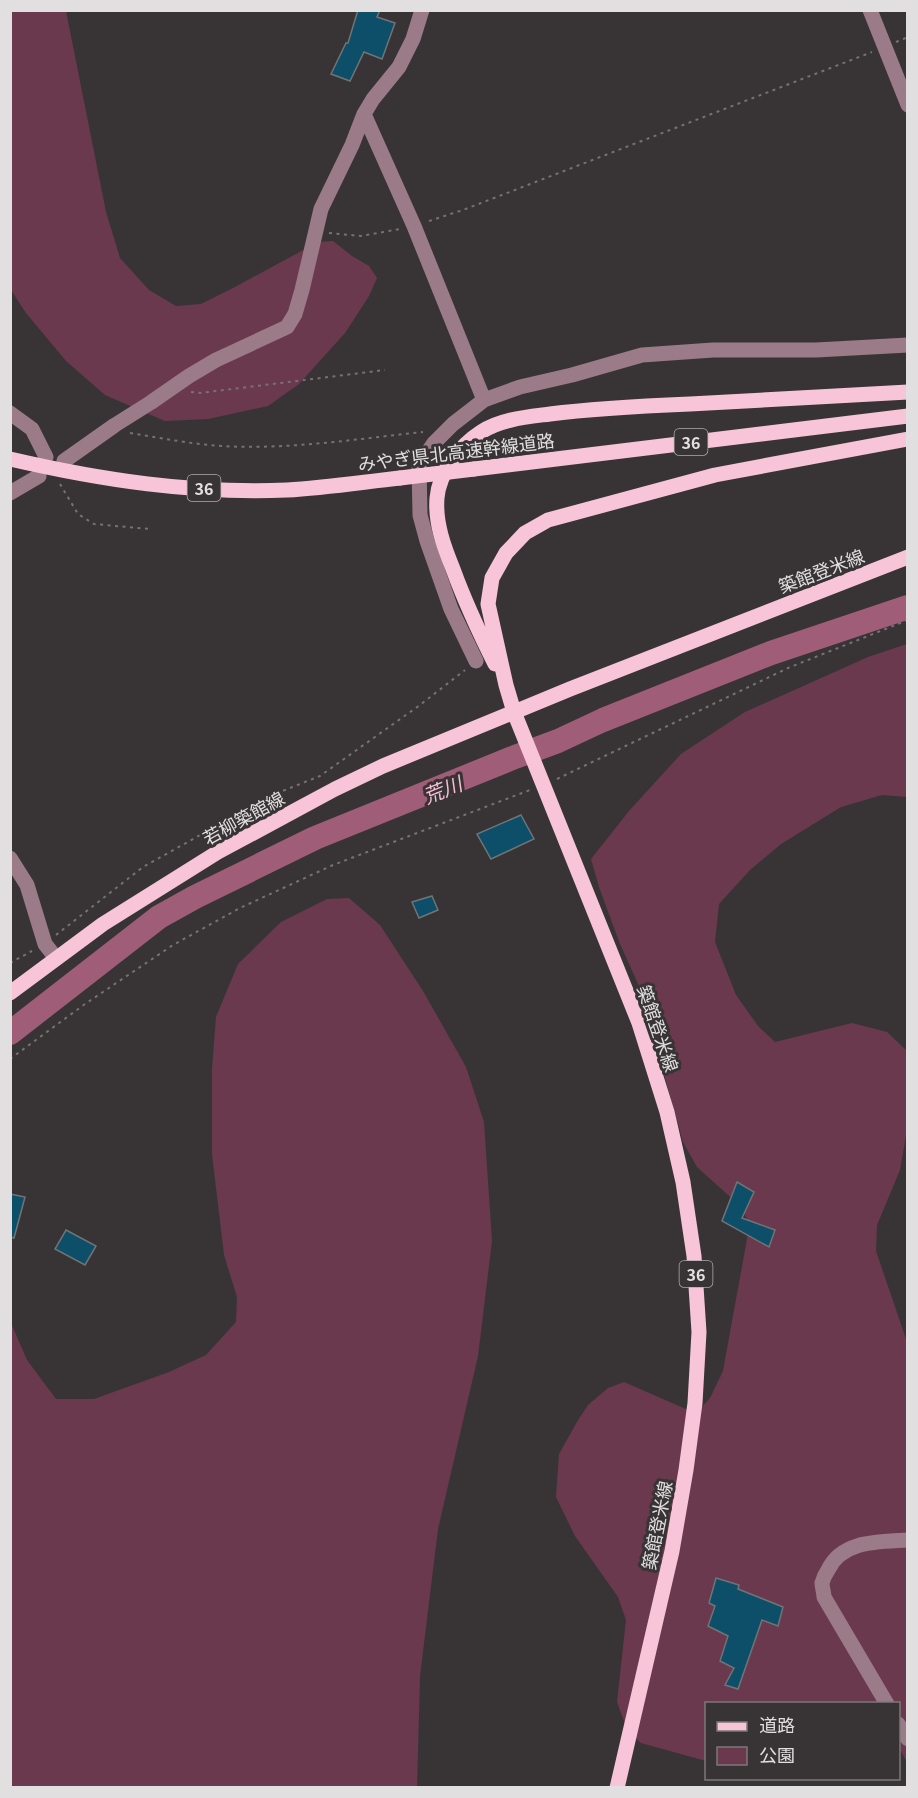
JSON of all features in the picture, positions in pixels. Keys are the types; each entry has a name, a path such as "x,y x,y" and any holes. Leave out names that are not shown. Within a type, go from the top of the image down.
{"main road":[{"path":"506,685 466,606 443,543 438,520 437,498 441,481 453,458 466,443 481,432 502,422 599,408 908,392"},
{"name":"みやぎ県北高速幹線道路","path":"10,459 117,481 225,489 287,490 908,416"},
{"path":"514,712 488,604 492,578 506,554 525,533 548,520 715,475 908,439"},
{"name":"築館登米線","path":"617,1788 672,1551 686,1470 695,1403 699,1332 694,1256 683,1182 667,1112 639,1023 514,712 908,557"},
{"name":"若柳築館線","path":"10,993 103,924 218,852 383,766 514,712"}],"street":[{"path":"64,461 115,424 216,360 287,327 295,314 321,209 352,145 364,114 399,67 413,39 422,10"},
{"path":"870,10 908,105"},
{"path":"364,114 414,226 484,400"},
{"path":"476,661 451,609 420,516 419,465 442,434 484,400 520,387 642,355 713,350 816,350 908,345"},
{"path":"10,413 32,429 46,457"},
{"path":"10,493 39,476"},
{"path":"10,858 27,885 45,944 56,958"},
{"path":"886,1702 825,1597 822,1582 830,1566 849,1548 872,1542 908,1540"}],"path":[{"path":"317,231 361,236 414,226 474,206 908,37"},
{"path":"170,389 200,393 385,370"},
{"path":"115,424 129,433 191,444 224,446 303,445 431,431 442,434"},
{"path":"57,479 78,514 94,524 150,529"},
{"path":"10,1059 85,1004 173,945 240,908 333,865 543,782 788,668 908,620"},
{"path":"10,963 45,944 143,867 270,796 320,776 420,705 476,661"}],"green space":[{"path":"10,11 66,11 106,212 120,258 149,290 176,306 201,304 318,242 333,241 369,266 377,278 369,296 345,333 299,384 268,406 208,419 165,421 105,395 66,361 26,313 11,290"},
{"path":"907,644 907,797 882,795 841,807 781,844 750,870 719,904 715,942 736,995 758,1026 775,1042 852,1023 887,1032 907,1051 907,1130 900,1170 877,1225 876,1251 907,1342 907,1762 900,1750 900,1702 705,1702 705,1761 641,1743 628,1732 617,1702 626,1620 618,1597 575,1536 556,1497 559,1454 588,1405 608,1388 624,1382 688,1410 701,1408 710,1398 723,1371 747,1239 748,1220 737,1203 697,1167 683,1142 657,1049 649,1008 620,944 591,859 629,811 681,754 745,712 868,657"},
{"path":"349,898 380,925 423,991 466,1067 484,1122 492,1241 478,1356 438,1529 420,1676 417,1787 14,1787 10,1783 11,1323 27,1360 56,1399 94,1399 169,1372 206,1355 236,1322 237,1297 224,1255 212,1154 212,1069 216,1017 238,964 281,922 327,899"}],"building":[{"path":"358,10 380,10 377,17 395,23 382,59 364,52 350,81 331,74 348,43"},
{"path":"521,815 534,839 491,859 477,834"},
{"path":"432,896 438,910 419,918 412,902"},
{"path":"737,1182 754,1192 742,1218 775,1230 769,1247 722,1221"},
{"path":"10,1194 25,1197 14,1238 10,1237"},
{"path":"66,1230 96,1246 85,1265 55,1249"},
{"path":"716,1578 739,1585 738,1589 783,1607 778,1626 762,1620 738,1689 725,1685 734,1668 720,1661 728,1636 708,1626 715,1606 709,1603"}],"waterway":[{"name":"荒川","path":"10,1033 159,917 315,838 771,653 908,607"}]}
